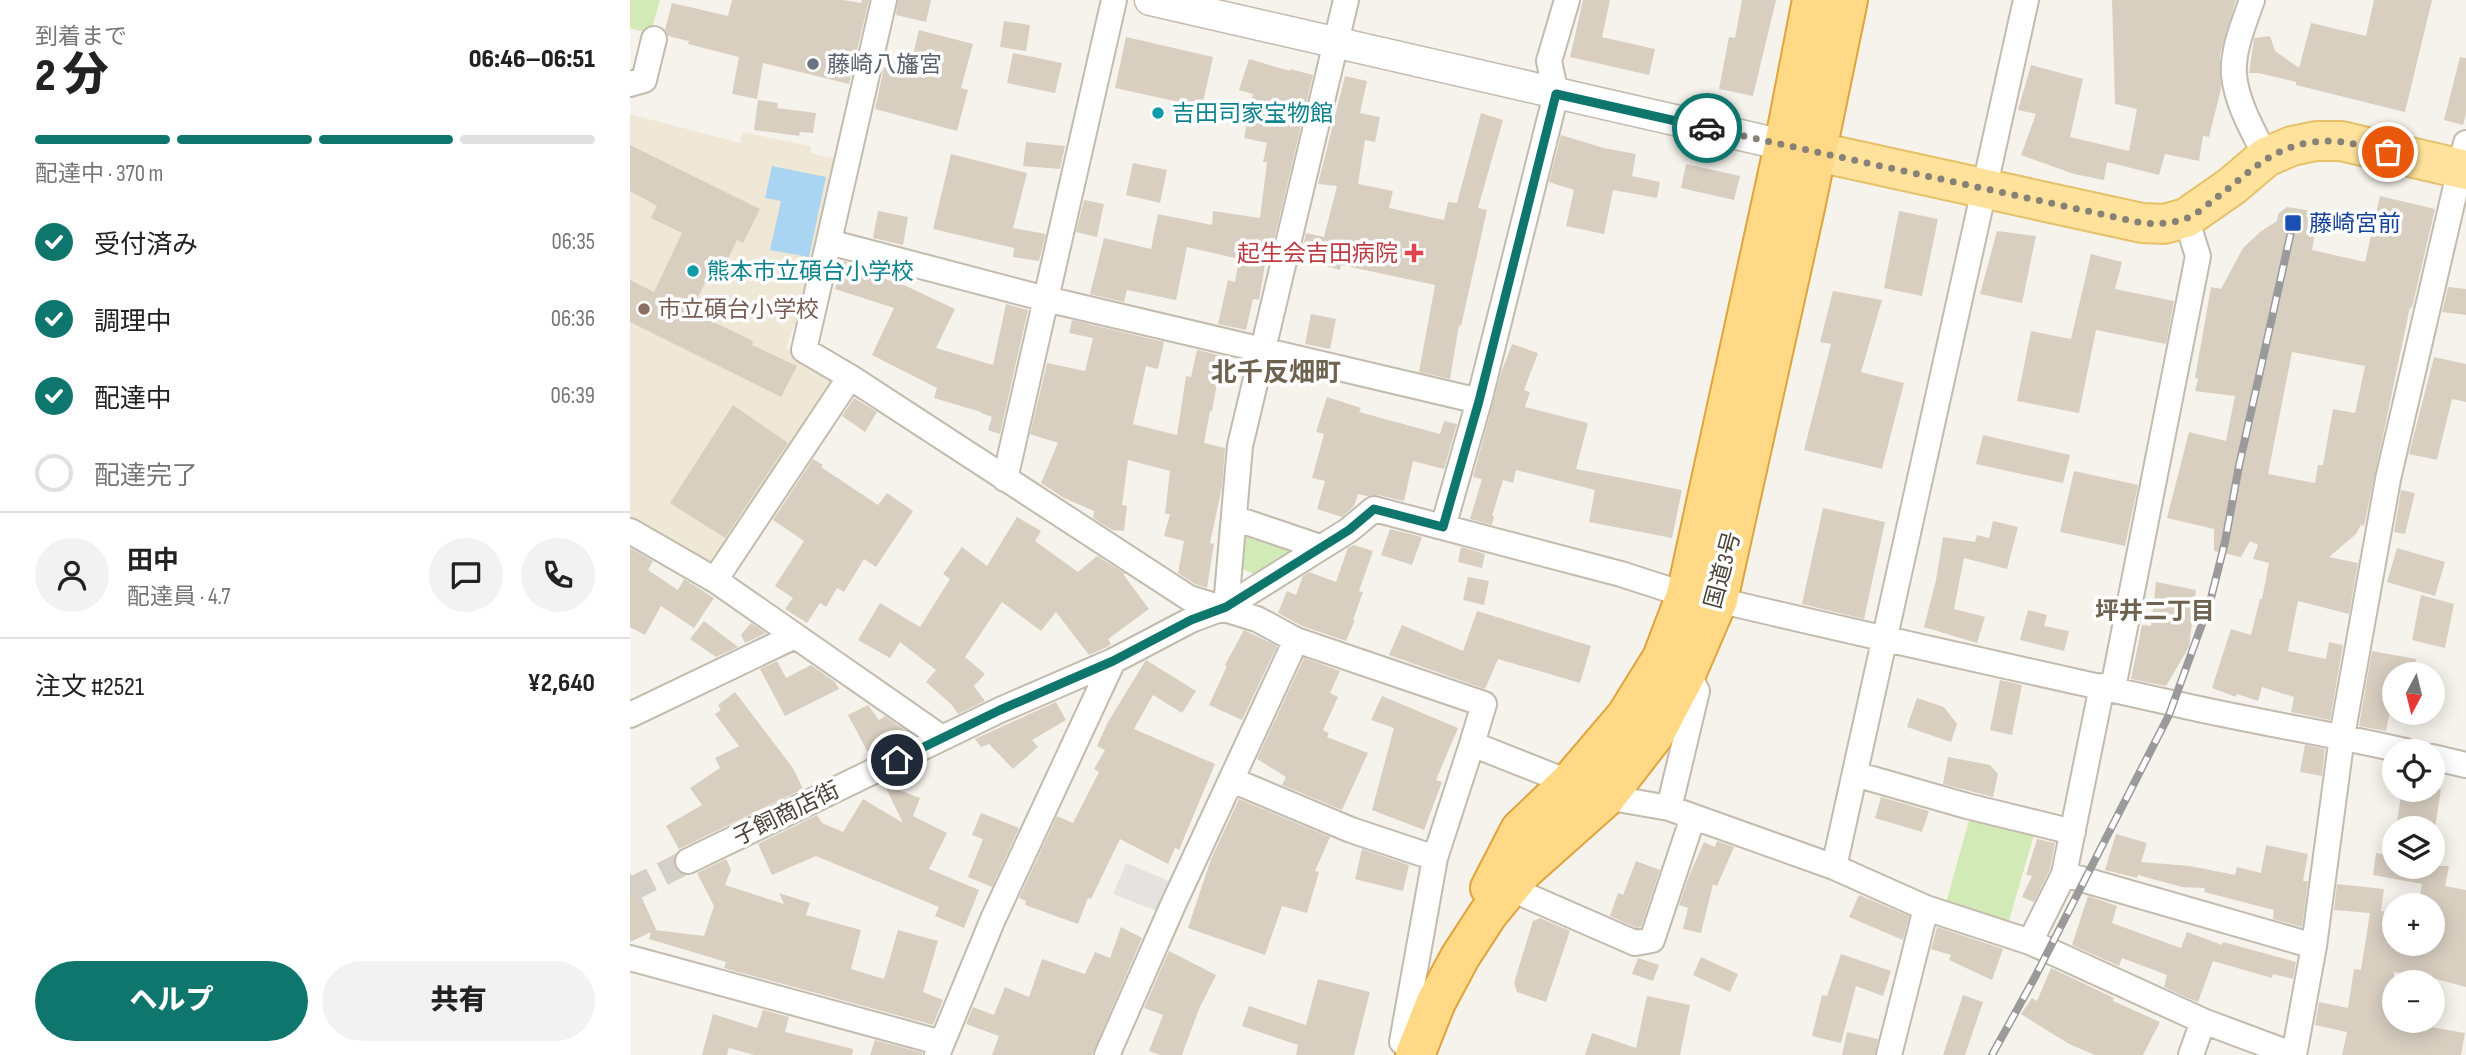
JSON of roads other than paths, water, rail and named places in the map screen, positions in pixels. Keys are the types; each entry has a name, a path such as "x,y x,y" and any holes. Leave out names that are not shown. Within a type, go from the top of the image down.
{"highway":[{"name":"国道3号","path":"1801,148 1812,0"},
{"name":"国道3号","path":"1405,1051 1488,914 1524,870 1606,797 1654,734 1687,673 1801,148 1848,0"},
{"name":"国道3号","path":"1405,1051 1442,960 1479,909 1520,830 1569,783 1626,716 1702,598"}],"main road":[{"path":"1801,148 2142,223 2164,224 2186,218 2232,186 2266,157 2292,146 2316,141 2341,141 2464,161"}],"street":[{"path":"884,0 804,350 850,376 1189,598 1226,607 1257,619 1296,640 1484,704 1435,858 1405,1051"},
{"path":"1005,479 1114,0"},
{"path":"1150,0 1801,148"},
{"path":"1226,607 1240,446 1338,43 1346,0"},
{"path":"1443,527 1479,401 1556,94 1549,61 1567,0"},
{"path":"1834,867 2026,0"},
{"path":"2252,0 2239,38 2234,74 2242,108 2266,157"},
{"path":"635,80 654,39"},
{"path":"1472,744 1606,797 1669,808 1834,867 1926,908 2031,942 2203,1021 2294,1055 2314,946 2342,736 2388,479 2464,161"},
{"path":"2031,942 2064,874 2107,687 2198,256 2186,218"},
{"path":"829,242 1046,299 1479,401"},
{"path":"715,580 850,376"},
{"name":"子飼商店街","path":"688,861 942,738 1113,661 1191,620 1226,607 1349,530 1374,509 1702,598 2172,703 2382,746"},
{"path":"1234,518 1320,547"},
{"path":"630,531 715,580 942,738"},
{"path":"630,715 794,636"},
{"path":"1107,1055 1173,905 1296,640"},
{"path":"630,958 939,1049 993,919 1113,661"},
{"path":"1669,808 1697,691 1687,673"},
{"path":"2445,760 2466,765"},
{"path":"1855,774 1967,806 2073,832"},
{"path":"1232,780 1351,830 1435,858"},
{"path":"1510,888 1635,943 1652,940 1693,817"},
{"path":"2064,874 2314,946"},
{"path":"1889,1055 1926,908"},
{"path":"2191,1055 2203,1021"}],"water":[{"path":"772,166 826,177 809,257 770,250 781,201 765,198"}],"tunnel":[{"path":"630,890 688,861"}],"railway":[{"path":"1992,1055 2035,977 2169,715 2210,602 2293,223"}],"place":[{"name":"藤崎八旛宮","path":"813,64"},
{"name":"吉田司家宝物館","path":"1158,113"},
{"name":"藤崎宮前","path":"2293,223"},
{"name":"起生会吉田病院","path":"1414,253"},
{"name":"熊本市立碩台小学校","path":"693,271"},
{"name":"市立碩台小学校","path":"644,309"}],"district":[{"name":"北千反畑町","path":"1276,372"},
{"name":"坪井二丁目","path":"2155,611"}]}
